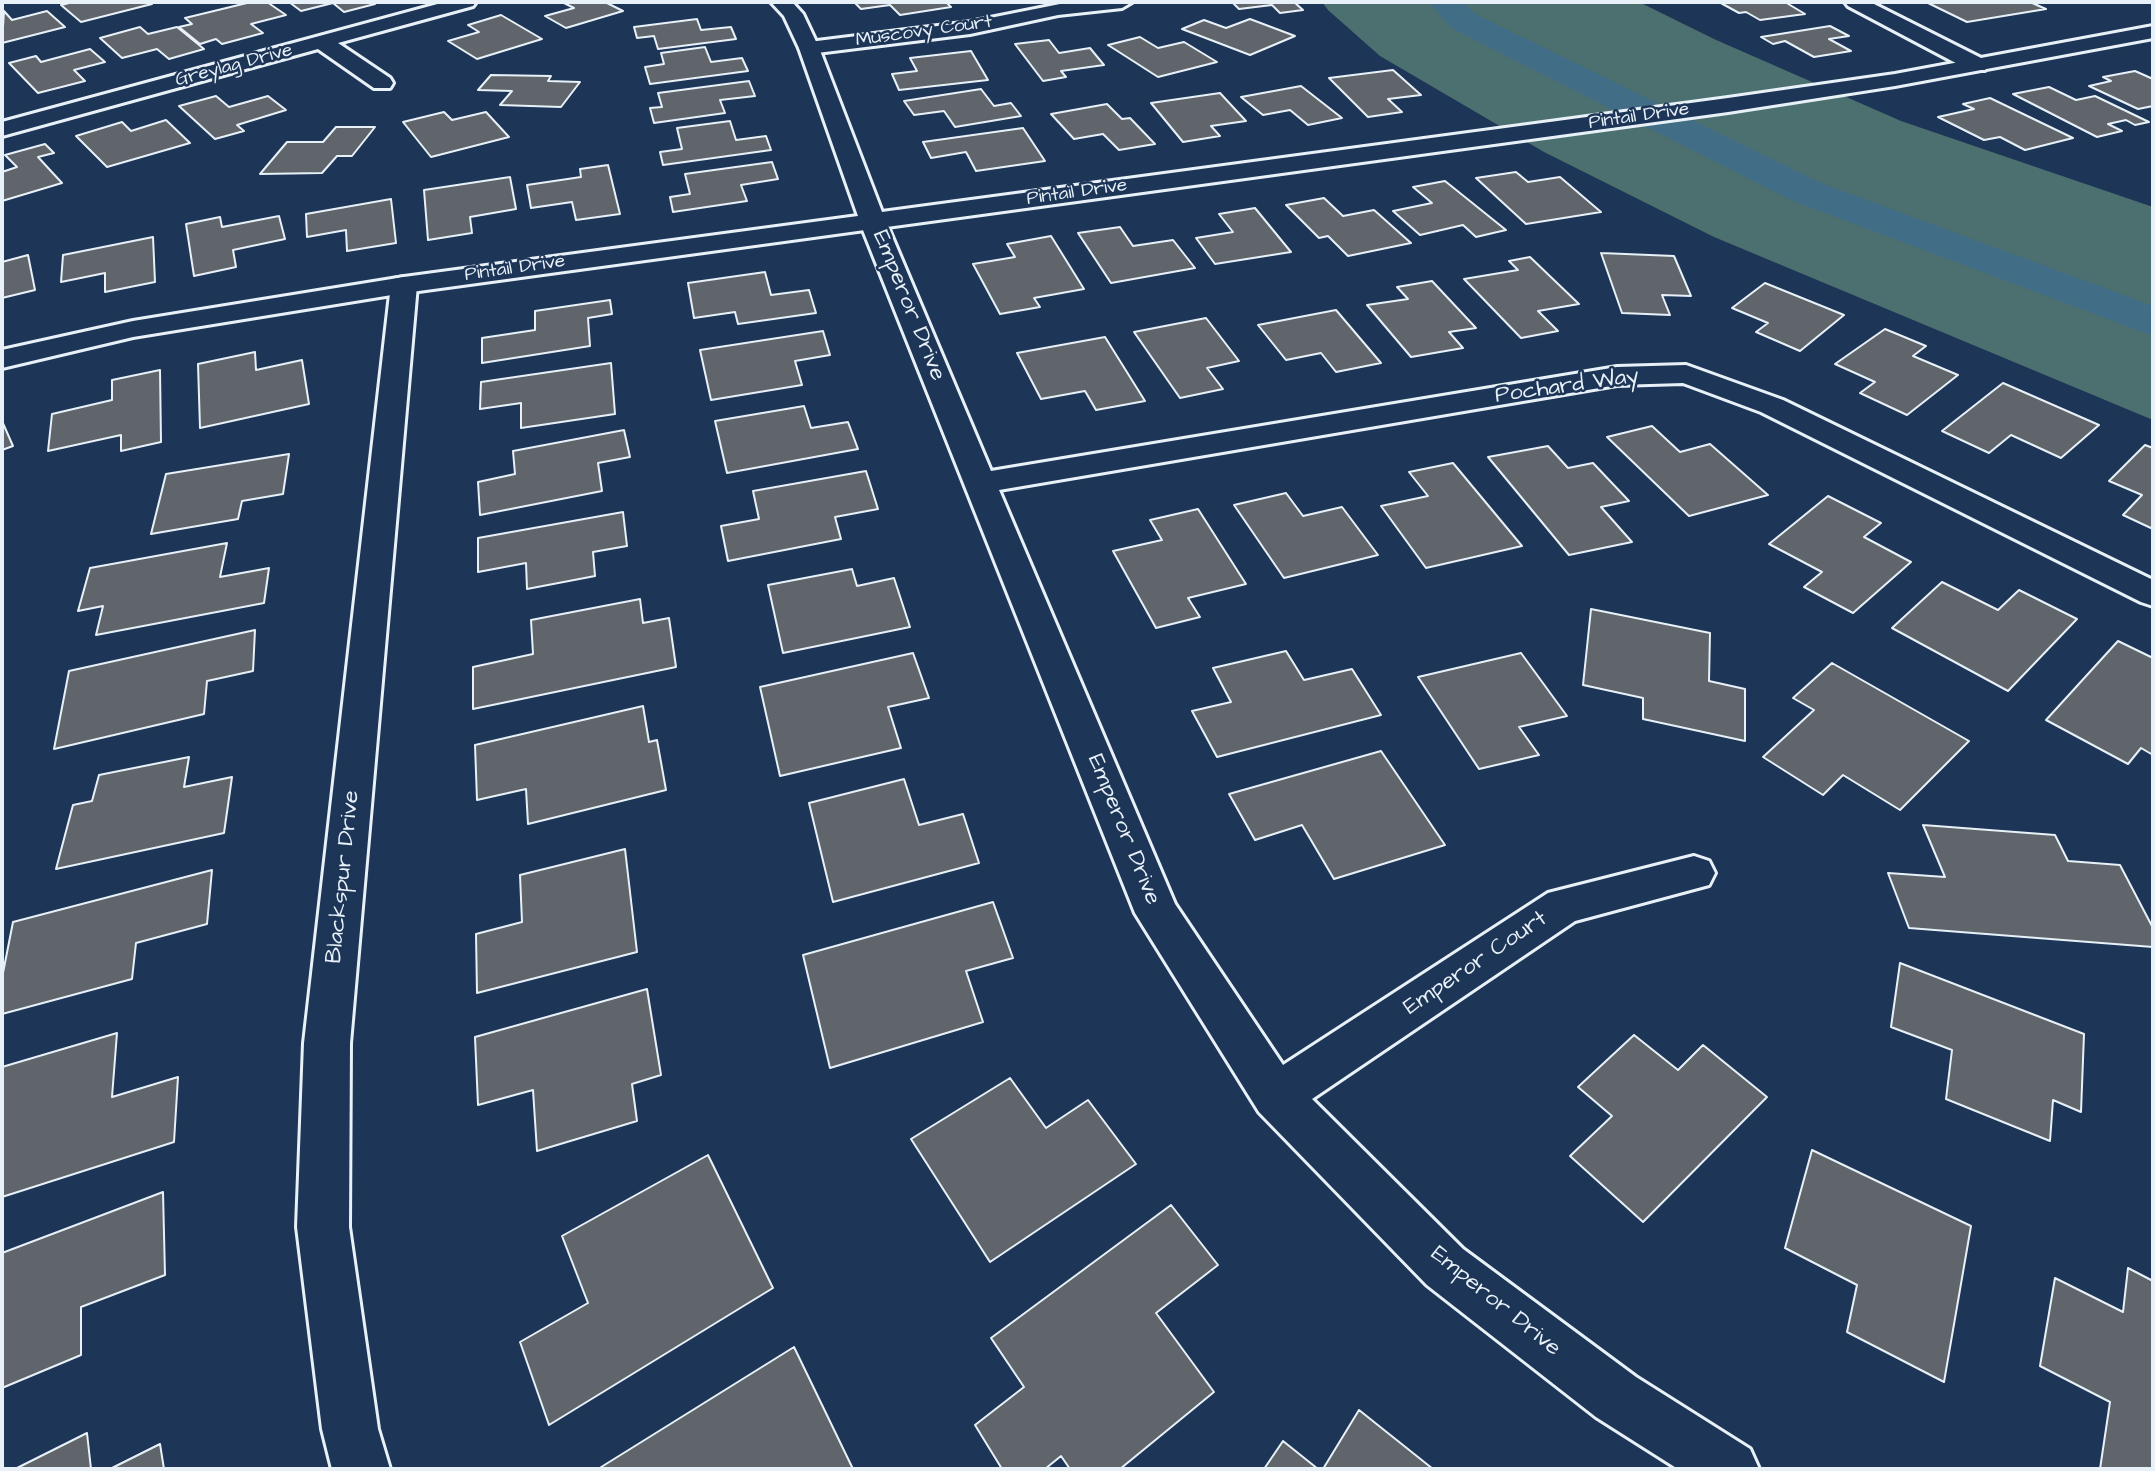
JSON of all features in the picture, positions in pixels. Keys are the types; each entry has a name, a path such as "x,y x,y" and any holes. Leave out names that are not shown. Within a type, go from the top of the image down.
{"street":[{"name":"Greylag Drive","path":"2,129 466,2"},
{"name":"Emperor Drive","path":"781,2 793,14 809,48 872,220 1157,913 1276,1096 1446,1267 1616,1397 1730,1469"},
{"name":"Muscovy Court","path":"809,48 970,28 1058,9 1122,2"},
{"path":"1855,2 1977,65"},
{"name":"Pintail Drive","path":"2,359 133,328 404,285 1728,105 1977,65 2153,33"},
{"path":"322,41 382,83"},
{"name":"Blackspur Drive","path":"360,1469 350,1429 323,1227 327,1043 404,285"},
{"name":"Pochard Way","path":"980,483 1617,376 1686,374 1772,406 2153,594"},
{"name":"Emperor Court","path":"1276,1096 1563,906 1694,873"}],"green space":[{"path":"1322,2 1639,2 1714,39 1901,121 2153,207 2153,420 1714,237 1544,152 1380,56"}],"building":[{"path":"73,2 152,4 81,22 61,5"},
{"path":"251,2 267,2 286,15 251,24 263,33 222,44 216,39 200,44 179,27 192,24 185,18"},
{"path":"289,2 372,2 375,4 344,12 333,3 301,11"},
{"path":"562,2 605,2 623,11 566,28 545,16 574,8"},
{"path":"854,2 946,2 951,7 900,15 890,5 861,9"},
{"path":"1232,2 1294,2 1303,10 1280,13 1272,5 1239,9"},
{"path":"1719,2 1785,2 1805,14 1760,20"},
{"path":"1926,2 2030,2 2046,9 1967,22"},
{"path":"4,11 12,20 47,11 65,27 2,43"},
{"path":"501,15 542,39 477,59 448,41 479,32 468,25"},
{"path":"697,19 701,30 731,27 736,39 658,49 654,36 637,38 634,27"},
{"path":"1250,19 1295,36 1250,55 1182,29 1204,20 1226,28"},
{"path":"1830,26 1849,36 1829,39 1851,51 1814,57 1785,41 1773,44 1761,37"},
{"path":"140,27 148,34 177,27 204,49 169,59 157,49 122,58 100,38"},
{"path":"1140,37 1158,48 1184,42 1217,62 1158,77 1108,45"},
{"path":"1049,40 1059,53 1090,48 1104,65 1061,71 1066,77 1043,81 1015,44"},
{"path":"705,47 711,62 742,58 748,71 650,84 645,67 664,64 661,53"},
{"path":"90,49 105,62 74,70 85,81 38,93 9,63 36,56 41,62"},
{"path":"971,51 988,80 899,90 892,74 917,71 910,58"},
{"path":"1393,70 1421,95 1388,99 1402,112 1368,117 1329,78"},
{"path":"2135,71 2153,79 2153,106 2138,109 2089,86 2111,81 2103,77"},
{"path":"491,75 551,76 548,81 580,82 561,107 500,105 512,91 478,90"},
{"path":"749,81 755,96 720,100 725,113 654,123 650,108 662,107 658,93"},
{"path":"1301,86 1342,118 1308,125 1290,110 1263,115 1241,97"},
{"path":"2049,87 2076,100 2095,96 2149,122 2135,125 2126,120 2108,124 2122,131 2097,137 2013,94"},
{"path":"981,89 994,106 1011,103 1021,116 955,127 944,111 914,115 904,101"},
{"path":"1220,93 1246,121 1211,126 1220,136 1183,142 1151,103"},
{"path":"216,96 229,107 268,96 286,110 237,125 244,131 215,139 179,106"},
{"path":"1990,98 2073,138 2025,150 2000,137 1984,140 1938,117 1974,109 1963,104"},
{"path":"1107,104 1122,119 1130,118 1155,144 1119,150 1103,134 1074,139 1051,114"},
{"path":"444,112 452,120 486,112 509,137 431,157 403,122"},
{"path":"166,120 190,143 107,167 76,136 122,122 131,131"},
{"path":"730,121 736,140 766,136 771,150 663,165 660,152 682,149 677,128"},
{"path":"336,127 375,127 352,156 337,156 322,173 260,174 287,142 323,142"},
{"path":"1023,128 1045,161 976,171 966,152 931,158 923,142"},
{"path":"45,144 54,153 38,157 62,183 2,201 2,172 17,167 5,155"},
{"path":"772,162 778,179 741,185 747,201 673,212 670,197 690,194 685,174"},
{"path":"608,165 620,214 576,220 572,202 531,208 527,185 581,177 580,169"},
{"path":"1516,172 1528,182 1560,177 1601,212 1526,224 1476,178"},
{"path":"510,177 516,209 470,217 472,233 428,240 424,190"},
{"path":"1445,181 1506,230 1476,237 1463,225 1420,235 1393,211 1432,203 1413,187"},
{"path":"1324,198 1343,216 1374,210 1411,243 1348,256 1328,236 1319,238 1286,205"},
{"path":"391,199 396,243 347,251 346,230 307,237 306,214"},
{"path":"1255,208 1291,252 1215,264 1196,238 1233,232 1219,214"},
{"path":"279,216 285,239 233,250 236,267 194,276 186,224 220,217 222,227"},
{"path":"1120,227 1133,246 1173,240 1195,268 1111,283 1078,233"},
{"path":"1051,236 1084,289 1034,298 1040,307 1000,314 973,264 1015,257 1007,244"},
{"path":"153,237 155,282 105,292 105,273 61,282 63,255"},
{"path":"1601,253 1674,256 1691,296 1662,295 1670,315 1622,313"},
{"path":"28,255 35,290 2,298 2,262"},
{"path":"1530,257 1579,304 1538,311 1558,331 1521,338 1464,279 1518,270 1509,261"},
{"path":"765,272 771,295 809,290 816,313 738,324 735,312 694,318 688,283"},
{"path":"1432,281 1476,328 1449,332 1463,348 1411,357 1367,305 1408,299 1397,287"},
{"path":"1765,283 1844,315 1800,351 1756,332 1768,323 1732,308"},
{"path":"610,300 612,314 588,318 590,346 482,363 482,338 535,330 535,311"},
{"path":"1336,310 1381,363 1336,372 1321,353 1286,360 1258,325"},
{"path":"1206,318 1239,361 1207,368 1223,389 1180,398 1134,332"},
{"path":"1885,329 1926,346 1913,356 1958,375 1907,415 1860,393 1875,382 1835,364"},
{"path":"823,331 830,355 795,361 802,385 711,400 700,350"},
{"path":"1105,337 1145,401 1096,410 1085,391 1041,399 1017,353"},
{"path":"255,352 256,370 302,360 309,404 200,428 198,364"},
{"path":"611,363 615,414 521,428 521,403 480,409 481,382"},
{"path":"160,370 161,442 121,451 121,435 48,451 52,414 112,400 112,380"},
{"path":"2003,383 2099,425 2061,458 2011,435 1989,453 1942,431"},
{"path":"804,406 811,428 848,422 858,449 727,473 715,421"},
{"path":"2,421 13,446 2,450"},
{"path":"1652,426 1680,452 1710,444 1768,495 1689,516 1607,437"},
{"path":"624,430 630,457 598,463 602,491 480,515 478,482 515,474 513,451"},
{"path":"2145,445 2153,448 2153,529 2123,515 2142,495 2109,481"},
{"path":"1548,446 1568,468 1593,463 1629,501 1601,507 1632,542 1569,555 1488,457"},
{"path":"289,454 283,494 242,501 238,519 151,534 166,474"},
{"path":"1453,463 1522,546 1426,568 1381,506 1428,496 1409,472"},
{"path":"866,471 878,509 835,517 841,539 728,561 721,526 759,519 753,491"},
{"path":"1286,493 1303,516 1342,507 1378,555 1284,578 1234,505"},
{"path":"1828,496 1881,523 1864,537 1911,562 1853,613 1804,587 1822,572 1769,544"},
{"path":"1198,509 1246,584 1188,598 1200,617 1156,628 1113,551 1162,540 1150,520"},
{"path":"623,512 627,546 593,552 595,576 527,589 526,563 478,572 478,538"},
{"path":"227,543 220,577 269,568 264,603 96,635 103,606 78,611 90,568"},
{"path":"852,569 857,586 894,578 910,627 783,653 768,585"},
{"path":"1942,582 1998,610 2019,590 2077,619 2008,691 1892,628"},
{"path":"640,599 643,623 669,618 676,667 473,709 473,667 533,654 531,620"},
{"path":"1591,609 1710,633 1709,681 1745,689 1745,741 1643,719 1643,698 1583,685"},
{"path":"255,630 253,671 207,681 204,714 54,749 69,671"},
{"path":"2118,641 2153,658 2153,755 2141,748 2128,764 2046,720"},
{"path":"1286,651 1304,680 1352,669 1381,715 1217,757 1192,711 1231,702 1213,668"},
{"path":"913,653 929,698 888,707 901,748 780,776 760,687"},
{"path":"1521,653 1567,716 1519,727 1539,755 1479,769 1418,677"},
{"path":"1832,663 1969,741 1900,810 1843,775 1823,795 1763,757 1814,710 1793,698"},
{"path":"643,706 649,742 657,740 666,790 528,824 526,789 477,800 475,745"},
{"path":"1381,751 1445,845 1334,879 1302,825 1255,840 1229,794"},
{"path":"189,757 184,787 232,777 224,833 56,869 73,805 92,801 99,775"},
{"path":"904,779 919,825 963,814 979,863 833,902 809,803"},
{"path":"1923,825 2055,835 2068,861 2120,865 2153,928 2153,947 1909,928 1888,873 1945,877"},
{"path":"625,849 637,952 477,993 476,934 522,922 520,875"},
{"path":"212,870 207,924 136,943 132,979 2,1014 2,978 13,922"},
{"path":"993,902 1013,958 966,971 983,1022 830,1068 803,955"},
{"path":"1900,963 2084,1034 2081,1112 2053,1100 2050,1141 1946,1099 1952,1050 1891,1027"},
{"path":"647,989 661,1075 632,1084 637,1121 537,1151 533,1090 478,1105 475,1037"},
{"path":"117,1033 112,1097 178,1077 174,1142 2,1197 2,1067"},
{"path":"1634,1035 1678,1070 1703,1045 1767,1097 1643,1222 1570,1156 1612,1116 1578,1087"},
{"path":"1010,1078 1046,1128 1088,1100 1136,1164 990,1262 911,1139"},
{"path":"1812,1150 1971,1226 1944,1382 1847,1332 1857,1285 1785,1248"},
{"path":"708,1155 773,1288 549,1425 520,1342 588,1303 562,1236"},
{"path":"163,1192 165,1275 81,1307 81,1355 2,1388 2,1253"},
{"path":"1171,1205 1218,1265 1156,1313 1214,1392 1120,1469 1070,1469 1061,1456 1045,1469 1002,1469 975,1425 1024,1387 991,1338"},
{"path":"2128,1268 2153,1281 2153,1469 2100,1469 2110,1402 2040,1366 2055,1278 2123,1312"},
{"path":"794,1347 853,1469 598,1469"},
{"path":"1359,1410 1433,1469 1323,1469"},
{"path":"87,1433 91,1469 15,1469"},
{"path":"1283,1441 1318,1469 1264,1469"},
{"path":"160,1444 164,1469 110,1469"}],"waterway":[{"path":"1445,2 1463,21 1807,192 2153,322"}]}
